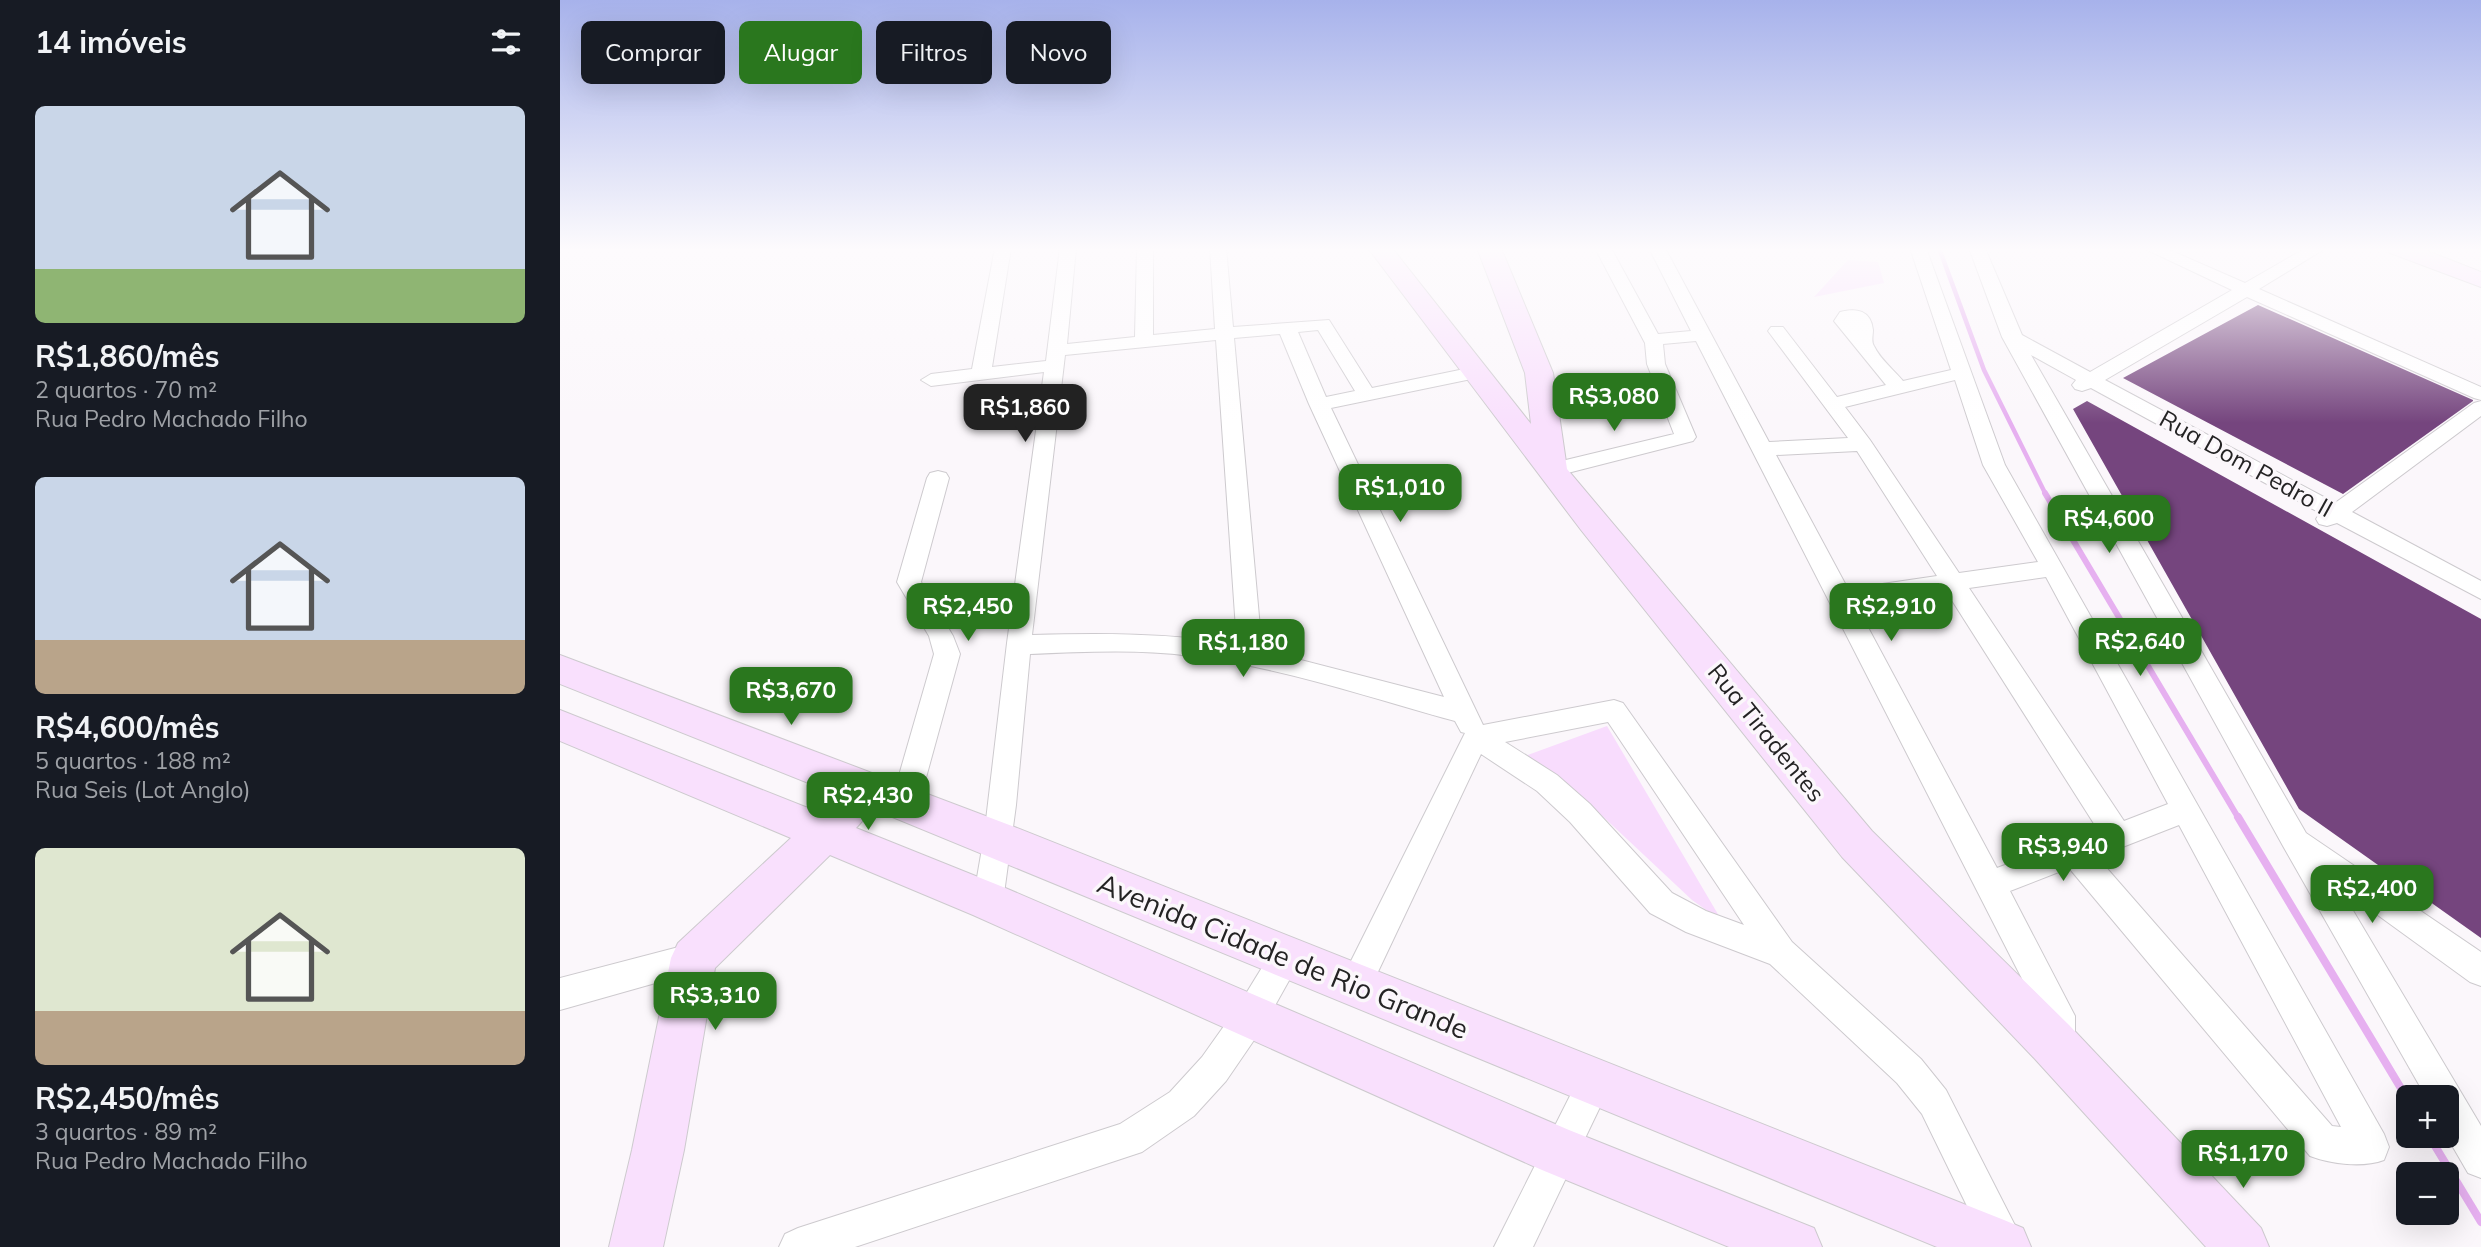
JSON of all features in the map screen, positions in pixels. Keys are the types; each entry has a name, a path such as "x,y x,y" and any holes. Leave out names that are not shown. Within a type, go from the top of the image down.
{"street":[{"path":"981,374 993,306"},
{"path":"988,901 999,841 1019,645 1062,306"},
{"path":"1144,306 1144,343"},
{"path":"1223,306 1250,656"},
{"name":"Rua Tiradentes","path":"1424,306 1552,470 1857,844 2052,1042 2242,1247"},
{"path":"1512,306 1539,373 1552,470 1686,437 1656,364 1652,340 1634,306"},
{"path":"1687,306 2059,1016 2058,1031 2052,1042"},
{"path":"1938,306 1994,465 2371,1147 2323,1143 2074,852"},
{"path":"2000,306 2015,344 2293,837 2438,1085"},
{"path":"2087,383 2221,306"},
{"path":"2282,306 2481,394"},
{"path":"931,380 981,374 1144,343 1323,324 1367,395"},
{"path":"1287,328 1319,404 1470,725 1356,984"},
{"path":"1777,331 1863,443 1950,581 2118,835"},
{"path":"1652,340 1702,335"},
{"name":"Rua Dom Pedro II","path":"2015,344 2331,516 2481,603"},
{"path":"1863,345 1898,387"},
{"path":"1319,404 1475,373"},
{"path":"1831,404 1961,373"},
{"path":"2331,516 2481,407"},
{"path":"1761,449 1863,443"},
{"path":"905,803 947,654 941,636 909,582 938,478"},
{"name":"Rua Dom Pedro II","path":"2331,516 2481,591"},
{"path":"1842,598 2053,568"},
{"path":"1019,645 1124,642 1189,646 1250,656 1470,725 1546,783 1580,813 1661,903 1697,922 1781,953"},
{"name":"Avenida Cidade de Rio Grande","path":"565,677 905,803 1285,959 1356,984 1594,1084 2005,1247"},
{"path":"1470,725 1614,710 1781,953 1909,1072 1934,1102 2005,1247"},
{"path":"560,725 988,901 1560,1152 1795,1247"},
{"path":"560,994 694,958 825,833 866,788"},
{"path":"1990,884 2186,810"},
{"path":"2293,837 2481,971"},
{"path":"636,1247 658,1150 694,958"},
{"path":"798,1247 1129,1139 1182,1104 1214,1069 1251,1016 1285,959"},
{"path":"1513,1247 1594,1084"},
{"path":"2459,1122 2481,1160"},
{"name":"Rua Tiradentes","path":"2186,1187 2248,1247"}],"shaded area":[{"path":"1607,726 1722,921 1692,900 1581,796 1525,756"}],"building":[{"path":"2256,306 2261,306 2473,401 2343,494 2123,378"},
{"path":"2087,401 2481,619 2481,938 2299,809 2073,409"}],"waterway":[{"path":"1960,306 1984,370 2045,493"},
{"path":"2045,493 2239,819"},
{"path":"2238,817 2399,1085"},
{"path":"2436,1148 2481,1222"}]}
